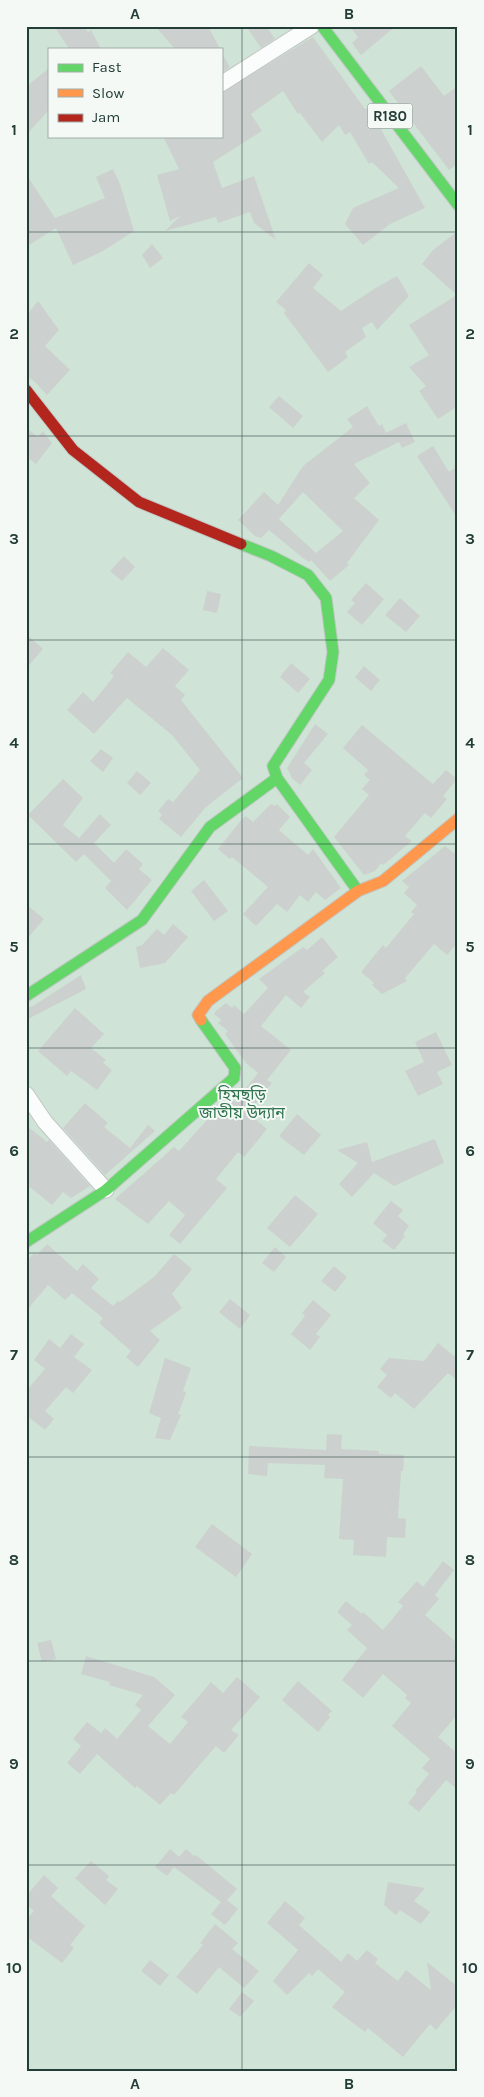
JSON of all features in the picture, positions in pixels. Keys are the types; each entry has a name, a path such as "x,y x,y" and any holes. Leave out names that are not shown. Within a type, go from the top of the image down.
{"street":[{"path":"222,83 312,26"},
{"name":"R180","path":"322,26 458,205"},
{"path":"26,390 73,450 139,502 271,556 308,575 326,598 333,652 329,680 273,766 277,778 358,891"},
{"path":"26,996 142,920 210,827 277,778"},
{"path":"26,1242 106,1190 234,1078 235,1068 232,1062 207,1031 198,1015 208,1001 358,891 383,881 458,819"},
{"path":"26,1094 45,1122 106,1190"}],"green space":[{"name":"হিমছড়ি জাতীয় উদ্যান","path":"26,26 458,26 458,2071 26,2071"}],"building":[{"path":"54,26 84,26 88,32 91,30 100,48 68,48"},
{"path":"155,26 208,26 219,48 174,48"},
{"path":"246,26 266,26 275,39 261,48"},
{"path":"349,26 396,26 361,55 352,43 358,37"},
{"path":"313,37 365,109 367,108 373,115 425,208 390,224 363,245 345,224 353,208 399,188 372,162 369,164 350,132 345,135 339,125 322,142 300,113 298,114 283,91 251,114 262,131 213,162 222,188 254,176 276,240 254,223 250,212 218,223 216,217 165,231 180,216 170,221 157,175 179,169 164,138 222,138 222,92"},
{"path":"222,54 230,67 222,72"},
{"path":"421,66 444,96 458,86 458,163 449,170 389,91"},
{"path":"48,69 48,111 26,135 26,87"},
{"path":"113,169 120,184 134,231 103,251 73,265 56,228 26,247 26,174 55,218 105,198 96,177"},
{"path":"458,231 458,406 438,419 419,391 426,386 409,367 429,355 409,325 457,295 422,264 433,250"},
{"path":"152,244 163,258 150,268 142,255"},
{"path":"309,263 323,275 313,288 341,311 397,276 409,296 377,330 372,322 362,328 366,337 345,352 348,357 328,372 284,313 286,310 276,302"},
{"path":"38,301 59,330 45,346 70,370 47,395 26,375 26,316"},
{"path":"279,396 303,416 293,428 269,407"},
{"path":"367,406 379,426 382,424 386,433 406,423 415,442 402,448 399,442 354,464 370,483 354,498 379,520 347,563 349,565 330,581 311,560 309,562 303,558 269,530 261,538 255,536 238,520 264,492 278,505 303,466 353,427 347,419","holes":["303,492 343,531 316,553 279,519"]},
{"path":"26,428 38,437 43,431 52,443 36,464 26,456"},
{"path":"433,446 449,472 458,466 458,519 417,456"},
{"path":"124,556 135,567 122,581 110,571"},
{"path":"366,583 384,599 362,625 347,612 355,603 351,600"},
{"path":"207,591 221,594 217,613 203,610"},
{"path":"400,598 420,616 406,632 385,615"},
{"path":"26,634 43,649 26,669"},
{"path":"163,648 189,670 175,686 185,695 181,700 243,778 206,807 181,837 159,819 162,814 158,811 168,799 173,802 200,770 172,735 127,698 94,734 67,710 83,692 93,702 114,676 110,673 128,652 146,667"},
{"path":"291,663 310,679 298,693 280,677"},
{"path":"364,666 380,680 371,691 355,677"},
{"path":"315,724 328,734 304,763 312,770 300,785 292,778 287,768"},
{"path":"362,725 433,784 446,770 457,779 443,796 447,799 431,818 425,813 405,836 412,841 383,865 381,863 375,871 364,875 334,837 369,795 362,789 370,780 364,775 368,770 343,748"},
{"path":"101,749 113,758 103,772 90,761"},
{"path":"137,771 151,783 140,795 127,783"},
{"path":"63,779 83,798 63,825 79,838 100,814 111,825 94,843 114,863 126,849 143,864 139,869 152,880 127,910 105,888 111,881 84,854 76,862 28,815"},
{"path":"271,804 275,806 277,804 290,817 279,830 308,855 313,849 341,888 325,900 316,892 308,902 300,895 287,912 277,904 256,926 243,914 268,887 232,857 230,859 218,849 242,819 246,816 253,822"},
{"path":"445,846 458,856 458,942 447,955 434,944 405,978 407,981 382,994 372,985 374,983 361,972 383,945 386,948 414,914 411,912 417,905 404,893 409,887 402,881"},
{"path":"204,880 228,911 214,921 191,891"},
{"path":"26,904 44,919 26,940"},
{"path":"173,924 188,937 165,963 140,968 136,947 142,945 157,929 164,935"},
{"path":"322,937 338,957 322,971 325,973 303,992 310,997 301,1008 286,995 261,1026 291,1050 267,1080 272,1083 248,1113 267,1129 244,1157 238,1152 216,1179 227,1188 180,1244 169,1235 185,1215 169,1201 148,1224 115,1199 174,1147 179,1151 215,1111 230,1098 235,1102 258,1073 246,1063 225,1034 228,1031 218,1023 221,1020 214,1014 217,1010 226,1003 232,1008 234,1005 244,1014 268,988 259,979 303,947 307,950"},
{"path":"81,975 86,989 26,1020 26,1008 33,1006"},
{"path":"75,1008 104,1034 91,1048 106,1060 103,1063 112,1070 97,1090 71,1071 67,1076 38,1051"},
{"path":"436,1032 452,1065 437,1072 443,1084 418,1096 405,1071 424,1062 415,1042"},
{"path":"85,1103 108,1123 104,1127 130,1148 148,1125 155,1131 105,1175 63,1128"},
{"path":"297,1114 321,1135 304,1155 279,1136"},
{"path":"26,1125 47,1142 49,1140 90,1186 71,1198 63,1192 52,1205 26,1184"},
{"path":"435,1139 444,1163 394,1186 374,1173 352,1197 339,1184 358,1163 337,1150 367,1142 372,1162"},
{"path":"295,1195 318,1214 290,1247 267,1228"},
{"path":"391,1201 403,1210 398,1216 409,1226 403,1234 405,1236 394,1250 382,1241 387,1235 373,1223"},
{"path":"47,1244 77,1271 83,1264 99,1279 91,1288 113,1306 154,1277 174,1254 192,1269 172,1294 182,1308 150,1331 160,1340 138,1367 126,1357 131,1351 99,1323 103,1318 72,1293 65,1300 48,1285 26,1311 26,1262 34,1253 37,1255"},
{"path":"275,1247 286,1257 274,1272 262,1263"},
{"path":"334,1266 347,1277 335,1292 321,1281"},
{"path":"230,1299 250,1315 240,1329 219,1312"},
{"path":"313,1300 331,1315 316,1334 320,1337 310,1350 291,1334 305,1316 302,1313"},
{"path":"71,1334 84,1344 74,1357 92,1370 73,1393 66,1387 45,1411 54,1419 45,1430 26,1415 26,1391 45,1369 34,1360 49,1339 60,1348"},
{"path":"438,1343 458,1359 458,1381 448,1373 414,1409 395,1393 391,1398 377,1387 387,1375 380,1369 389,1358 424,1361"},
{"path":"165,1358 191,1368 183,1391 186,1393 178,1414 181,1415 170,1440 155,1438 161,1418 149,1413"},
{"path":"327,1434 342,1435 341,1449 379,1451 379,1454 404,1455 398,1518 406,1519 405,1538 387,1537 386,1557 353,1555 354,1540 339,1539 343,1479 324,1478 325,1465 268,1463 267,1476 248,1474 249,1446 326,1450"},
{"path":"212,1524 252,1554 236,1577 195,1547"},
{"path":"443,1561 454,1570 435,1595 439,1599 425,1615 458,1644 458,1714 438,1737 458,1754 458,1790 446,1780 419,1812 408,1803 429,1774 422,1768 430,1759 392,1726 411,1703 405,1698 407,1695 383,1674 363,1698 342,1680 367,1648 347,1630 352,1625 337,1612 346,1601 362,1614 363,1612 383,1630 403,1606 398,1602 417,1581 423,1587"},
{"path":"51,1640 56,1659 42,1662 37,1643"},
{"path":"86,1656 154,1677 175,1695 148,1726 170,1744 188,1722 181,1717 211,1682 223,1693 237,1677 260,1697 231,1730 239,1735 224,1753 216,1746 174,1795 171,1793 160,1805 137,1786 135,1788 97,1754 80,1774 67,1763 81,1746 73,1739 87,1722 101,1733 105,1728 117,1739 141,1710 135,1705 143,1695 109,1685 110,1682 81,1674"},
{"path":"298,1681 332,1711 328,1715 330,1717 318,1732 282,1700"},
{"path":"170,1849 179,1857 186,1849 237,1889 227,1900 238,1909 225,1925 211,1914 221,1902 174,1867 167,1876 155,1867"},
{"path":"91,1861 109,1876 106,1880 118,1889 105,1905 75,1878"},
{"path":"44,1875 58,1888 51,1896 85,1926 70,1945 74,1948 62,1963 26,1936 26,1920 34,1911 26,1904 26,1896"},
{"path":"388,1882 425,1888 414,1901 430,1912 421,1924 400,1910 396,1915 384,1905"},
{"path":"285,1901 305,1918 299,1925 341,1962 348,1953 357,1961 367,1950 378,1959 375,1963 398,1981 406,1970 431,1990 427,1962 458,1987 458,2004 436,2030 430,2024 403,2057 368,2028 365,2032 332,2007 345,1992 318,1969 312,1976 309,1973 287,1995 273,1981 298,1950 267,1923"},
{"path":"215,1924 238,1943 232,1949 259,1971 244,1988 219,1967 197,1994 176,1977 203,1945 200,1943"},
{"path":"150,1960 169,1975 160,1986 141,1971"},
{"path":"242,1992 254,2001 240,2017 229,2009"}],"traffic: fast":[{"path":"322,26 458,205"},
{"path":"241,544 271,556 308,575 326,598 333,652 329,680 273,766 277,778 358,891"},
{"path":"26,996 142,920 210,827 277,778"},
{"path":"26,1242 106,1190 234,1078 235,1068 201,1020"}],"traffic: slow":[{"path":"201,1020 198,1015 208,1001 358,891 383,881 458,819"}],"traffic: jam":[{"path":"26,390 73,450 139,502 241,544"}]}
